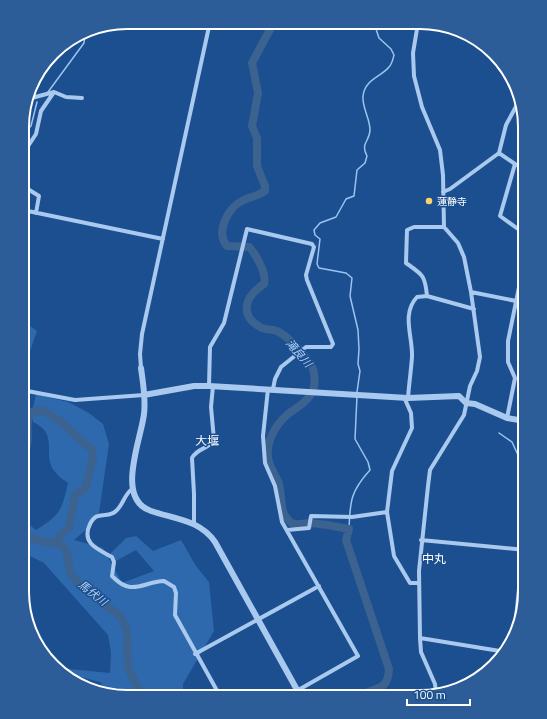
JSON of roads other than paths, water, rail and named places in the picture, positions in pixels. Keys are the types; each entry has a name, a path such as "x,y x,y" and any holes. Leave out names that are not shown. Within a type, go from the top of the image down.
{"street":[{"path":"194,523 192,458 197,450 210,445 214,440 210,347 224,323 247,229 312,244 314,247 306,275 307,280 333,344 330,347 312,345 306,347 293,356 282,367 275,379 270,389 263,436 265,463 274,486 280,517 358,656 298,690 216,542 204,528 194,523 147,509 138,502 132,489 132,473 144,415 144,395 140,354 142,334 208,29"},
{"path":"417,29 413,52 414,76 422,107 440,150 444,227 458,243 462,251 474,309 480,357 477,371 470,386 464,415 430,470 419,583 420,638 421,652 435,684 436,689"},
{"path":"29,145 36,134 41,110 54,92"},
{"path":"33,98 54,92 66,97 82,98"},
{"path":"443,192 450,189 498,153 505,129 516,107"},
{"path":"498,153 518,165"},
{"path":"515,164 500,216 518,229"},
{"path":"29,190 39,196 36,213"},
{"path":"29,211 163,239"},
{"path":"427,296 425,280 420,273 406,263 407,230 414,226 444,227"},
{"path":"507,418 515,378 508,362 508,341 518,291"},
{"path":"471,292 516,301"},
{"path":"419,583 410,583 394,556 387,512 392,472 412,428 411,413 406,398 412,352 408,324 409,316 412,302 417,297 427,296 474,309"},
{"path":"29,391 75,400 144,395 194,386 270,389 406,398 460,396 466,403 475,404 507,418 518,420"},
{"path":"132,489 127,493 116,511 93,519 88,528 88,540 91,546 112,557 114,562 112,576 116,580 134,588 157,581 168,582 171,584 176,593 175,615 195,654 216,690"},
{"path":"287,530 309,528 311,516 348,517 387,512"},
{"path":"422,540 518,549"},
{"path":"195,654 319,586"},
{"path":"420,638 499,651"}],"waterway":[{"name":"滝良川","path":"270,29 252,63 258,93 252,126 257,138 257,166 265,186 265,191 237,204 228,215 222,234 227,246 249,247 258,259 264,275 264,284 252,294 247,306 247,312 250,318 254,323 262,328 277,331 287,338 300,350 313,369 315,381 312,392 301,405 283,418 275,429 269,442 268,455 270,465 278,481 284,514 289,521 296,524 315,523 349,529 346,540 389,669 386,682 380,688 374,690"},
{"path":"357,392 360,371 358,364 358,330 350,296 352,278 346,273 319,268 317,264 320,239 315,235 314,230 320,223 336,217 346,199 354,196 357,170 365,163 367,156 365,152 365,145 369,137 370,130 363,100 364,90 370,82 390,66 394,55 391,49 379,38 376,29"},
{"path":"48,92 84,43 84,39"},
{"path":"29,128 31,126 37,102"},
{"path":"349,529 351,503 355,490 370,470 368,462 355,439 357,396"},
{"name":"馬伏川","path":"29,417 32,412 42,410 60,421 92,450 93,457 86,487 84,490 75,494 69,528 59,536 58,544"},
{"path":"499,433 512,442 518,455"},
{"name":"馬伏川","path":"29,537 39,541 63,546 67,552 70,572 74,578 81,586 121,617 127,631 128,668 139,690"}],"place":[{"name":"蓮静寺","path":"429,201"}],"district":[{"name":"大堰","path":"207,440"},
{"name":"中丸","path":"434,558"}]}
